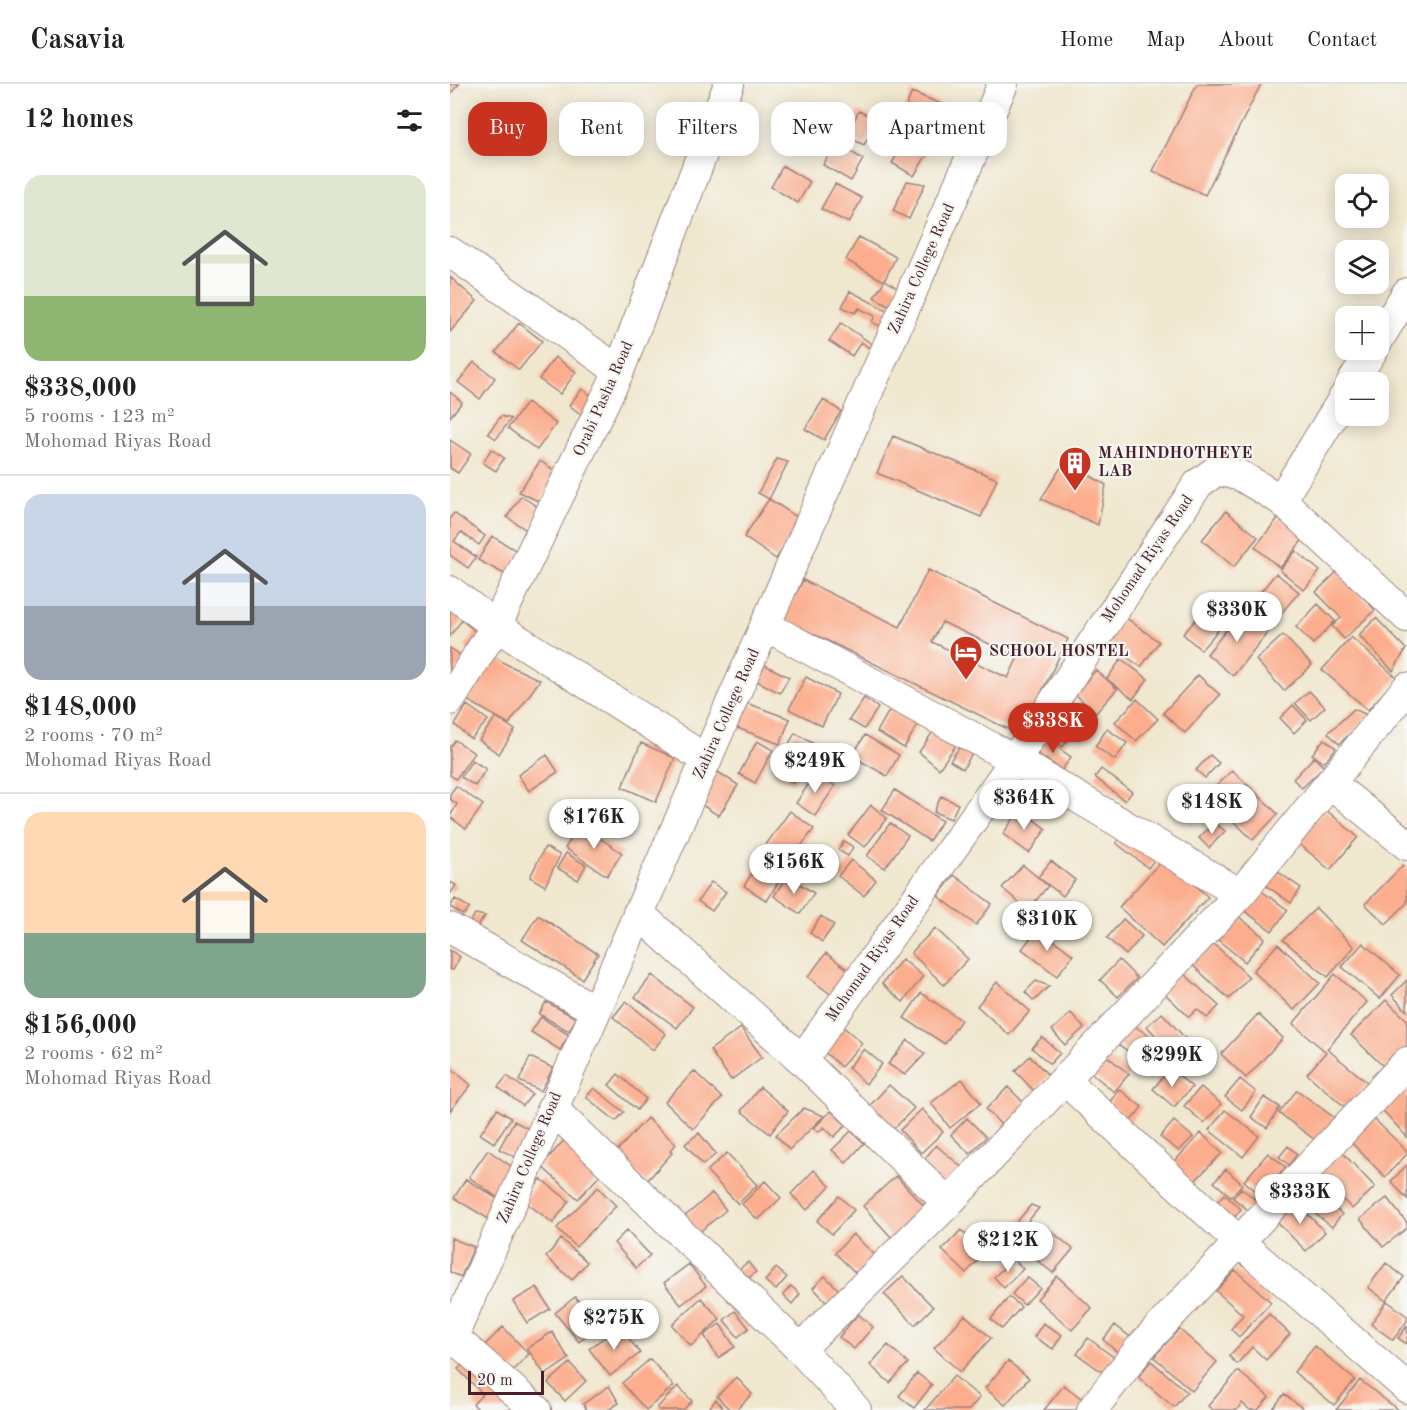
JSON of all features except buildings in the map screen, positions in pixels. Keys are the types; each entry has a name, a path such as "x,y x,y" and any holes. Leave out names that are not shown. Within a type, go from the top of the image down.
{"street":[{"name":"Orabi Pasha Road","path":"450,700 496,626 619,371 729,84"},
{"name":"Zahira College Road","path":"454,1322 707,760 1003,84"},
{"path":"450,252 619,371"},
{"path":"1389,322 1407,293"},
{"path":"1281,500 1335,412"},
{"name":"Mohomad Riyas Road","path":"802,1059 1015,760 1198,484 1217,470 1241,476 1281,500 1407,617"},
{"path":"450,591 496,626 707,760"},
{"path":"766,626 1015,760 1240,894"},
{"path":"800,1349 948,1203 1240,894 1407,688"},
{"path":"1330,783 1407,846"},
{"path":"638,913 802,1059 948,1203"},
{"path":"450,928 595,1010"},
{"path":"1092,1410 1140,1348 1407,1062"},
{"path":"1065,1080 1238,1241 1407,1388"},
{"path":"552,1108 800,1349 844,1406"},
{"path":"454,1322 536,1410"}],"place":[{"name":"MAHINDHOTHEYE LAB","path":"1075,492"},
{"name":"SCHOOL HOSTEL","path":"966,681"}]}
